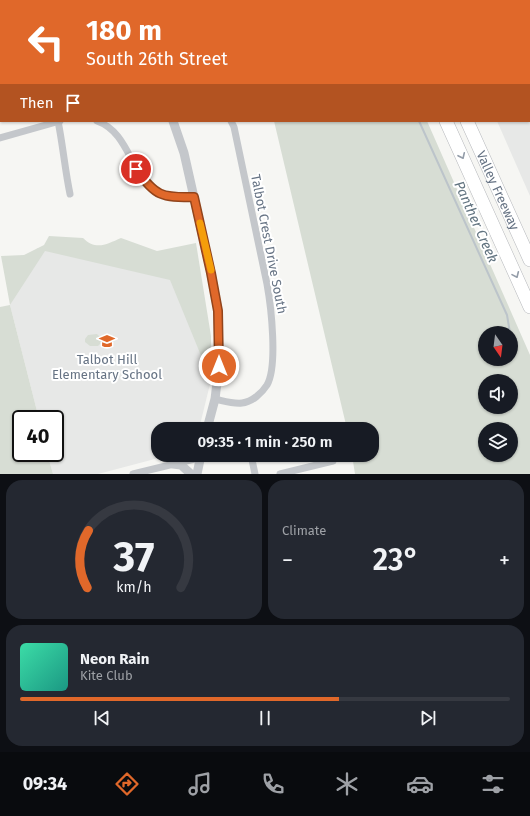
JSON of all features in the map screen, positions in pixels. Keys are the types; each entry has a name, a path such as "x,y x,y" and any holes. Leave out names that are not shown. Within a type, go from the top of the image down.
{"highway":[{"name":"Valley Freeway","path":"446,122 530,307"},
{"name":"Valley Freeway","path":"467,122 530,260"}],"street":[{"path":"0,138 56,122"},
{"path":"59,122 65,170 70,194"},
{"path":"102,122 118,136 126,146 136,169 150,187 160,194 170,198 194,197"},
{"path":"173,122 184,153 218,311 219,366 215,399 209,422"},
{"name":"Talbot Crest Drive South","path":"215,399 234,403 244,403 261,393 267,385 270,375 272,352 271,309 268,290 234,127 232,122"},
{"path":"133,474 180,462"},
{"path":"197,474 199,462"},
{"path":"252,462 255,474"},
{"path":"280,474 329,462"},
{"path":"173,464 181,465 191,474"}],"shaded area":[{"path":"274,122 427,122 517,326 478,326 478,366 518,366 518,328 530,355 530,474 355,474 353,462 379,462 379,422 345,422"},
{"path":"497,122 530,122 530,196"},
{"path":"49,236 83,238 92,244 97,245 106,244 121,238 157,251 196,243 211,336 211,380 170,280 45,251 10,305 1,256 24,255 44,245"},
{"name":"Talbot Hill Elementary School","path":"37,248 170,275 211,380 201,422 151,422 151,460 98,474 53,474 50,462 64,462 64,410 37,410 10,305"},
{"path":"10,305 37,410 12,410 12,462 50,462 53,474 0,474 0,307"},
{"path":"97,334 101,338 101,343 98,346 90,346 85,342 88,335"}],"waterway":[{"name":"Panther Creek","path":"419,122 507,315 509,326"}],"slow traffic":[{"path":"200,223 211,270"}],"place":[{"name":"Talbot Hill Elementary School","path":"107,341"}],"route":[{"path":"136,169 150,187 160,194 170,198 194,197 218,311 219,366"}]}
